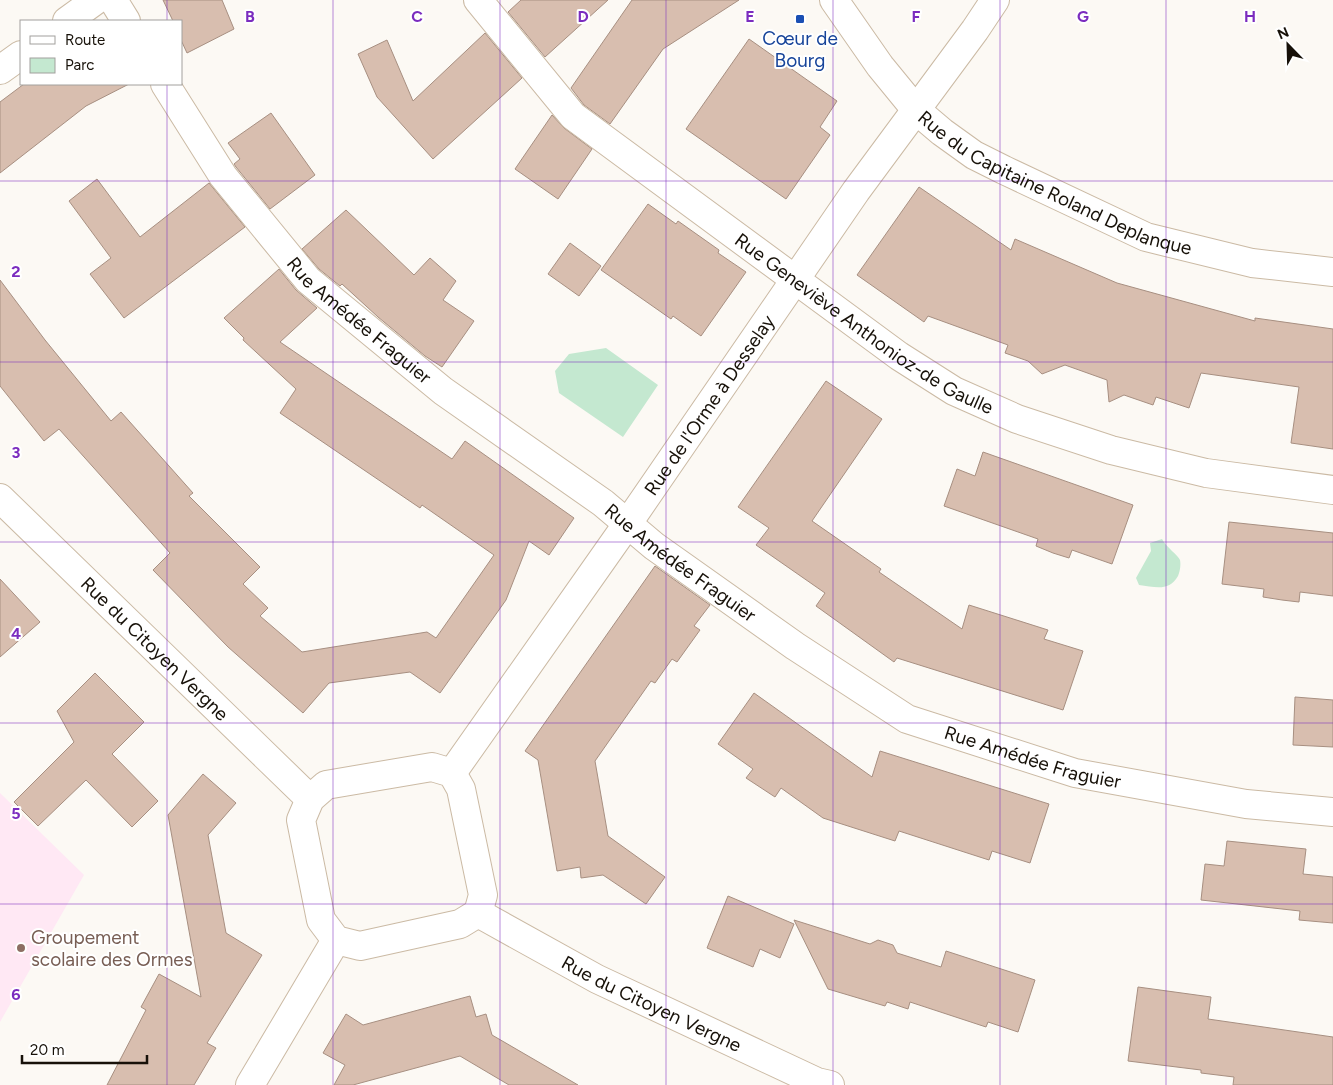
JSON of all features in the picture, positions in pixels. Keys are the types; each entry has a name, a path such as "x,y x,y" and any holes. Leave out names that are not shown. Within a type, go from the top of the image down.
{"street":[{"path":"68,20 96,0"},
{"path":"112,0 125,20"},
{"name":"Rue Geneviève Anthonioz-de Gaulle","path":"478,0 573,116 899,356 954,391 1017,419 1111,450 1206,473 1333,490"},
{"name":"Rue du Capitaine Roland Deplanque","path":"834,0 880,66 916,110 942,132 974,154 1146,237 1252,263 1333,272"},
{"name":"Rue de l'Orme à Desselay","path":"452,773 856,191 996,0"},
{"path":"0,70 20,56"},
{"name":"Rue Amédée Fraguier","path":"166,85 223,176 308,280 443,391 603,503 628,522 654,546 795,646 907,719 1075,772 1246,804 1333,812"},
{"name":"Rue du Citoyen Vergne","path":"0,498 310,799"},
{"path":"432,767 452,773 461,789 483,895 478,913 460,924 360,946 336,940 321,920 301,820 310,799 326,785 432,767"},
{"name":"Rue du Citoyen Vergne","path":"478,913 597,978 821,1084"},
{"path":"250,1085 336,940"}],"shaded area":[{"name":"Groupement scolaire des Ormes","path":"0,793 84,875 0,1022"}],"green space":[{"path":"606,348 658,385 623,437 559,393 555,371 569,354"},
{"path":"1162,539 1180,560 1178,576 1166,586 1139,585 1136,578 1151,551 1150,543"}],"building":[{"path":"163,0 222,0 234,29 187,53 182,42 182,20 173,20"},
{"path":"521,0 608,0 545,57 508,12"},
{"path":"632,0 739,0 663,49 610,124 584,105 571,88"},
{"path":"485,33 522,78 433,159 377,97 358,54 387,40 413,101"},
{"path":"749,39 837,101 820,127 830,135 786,199 686,129"},
{"path":"23,85 127,85 86,106 0,173 0,102"},
{"path":"271,113 315,175 270,209 234,164 240,159 228,143"},
{"path":"552,115 564,128 592,149 558,199 515,169"},
{"path":"97,179 140,237 209,183 245,227 124,318 90,274 111,258 69,201"},
{"path":"919,187 1011,250 1015,239 1117,283 1255,321 1255,318 1333,329 1333,449 1291,443 1299,387 1201,373 1189,408 1156,397 1153,405 1124,395 1109,402 1107,380 1065,365 1042,374 1028,361 1005,353 1008,345 928,316 924,322 857,275"},
{"path":"648,204 676,224 678,221 719,250 718,253 746,272 701,336 673,316 671,319 601,270"},
{"path":"346,210 414,275 430,258 456,281 443,300 474,321 442,367 425,356 378,317 342,284 340,286 319,269 302,249"},
{"path":"570,243 601,266 579,296 548,274"},
{"path":"279,269 296,290 317,308 280,342 452,459 465,441 574,518 549,555 529,541 506,600 440,693 410,672 329,683 303,713 228,647 153,570 170,553 59,429 44,441 0,386 0,280 45,340 111,421 121,412 193,493 189,496 260,567 243,584 268,608 260,616 302,652 427,632 436,638 494,555 422,505 420,508 280,413 296,389 243,340 244,338 224,318"},
{"path":"826,381 882,419 812,521 881,569 879,572 962,629 969,605 1048,630 1044,639 1083,651 1063,710 897,658 894,662 816,606 825,593 756,545 769,528 738,507"},
{"path":"983,452 1133,505 1112,564 1072,550 1069,558 1053,553 1036,546 1038,539 944,506 957,469 975,476"},
{"path":"1229,522 1333,533 1333,596 1300,592 1299,602 1263,597 1264,589 1222,584"},
{"path":"655,566 710,605 694,626 700,630 677,662 672,659 655,683 651,681 595,761 608,836 665,877 646,904 603,875 581,878 580,867 557,871 538,760 525,751"},
{"path":"0,579 40,622 0,657"},
{"path":"95,673 144,722 112,754 158,801 132,827 86,780 38,826 14,802 74,742 57,711"},
{"path":"754,693 872,777 880,751 1049,804 1030,863 992,851 989,860 899,831 895,841 823,818 781,788 775,797 746,778 753,769 718,744"},
{"path":"1295,697 1333,700 1333,747 1293,745"},
{"path":"203,774 236,803 208,835 226,933 262,955 207,1043 216,1048 194,1085 107,1085 146,1010 141,1007 159,974 201,997 168,815"},
{"path":"1227,841 1306,849 1303,874 1333,877 1333,923 1299,920 1300,911 1201,900 1205,864 1224,866"},
{"path":"728,896 794,924 780,958 760,949 753,967 707,948"},
{"path":"794,920 870,944 878,940 893,945 897,953 941,967 946,951 1035,980 1018,1032 988,1022 986,1027 910,1002 908,1009 887,1002 885,1006 828,989"},
{"path":"1138,987 1211,997 1208,1019 1333,1037 1333,1085 1233,1085 1234,1077 1201,1073 1201,1070 1128,1061"},
{"path":"470,996 476,1017 486,1014 492,1035 578,1085 509,1085 460,1056 353,1085 334,1085 345,1065 323,1053 346,1014 363,1025"}],"place":[{"name":"Cœur de Bourg","path":"800,19"},
{"name":"Groupement scolaire des Ormes","path":"21,948"}]}
